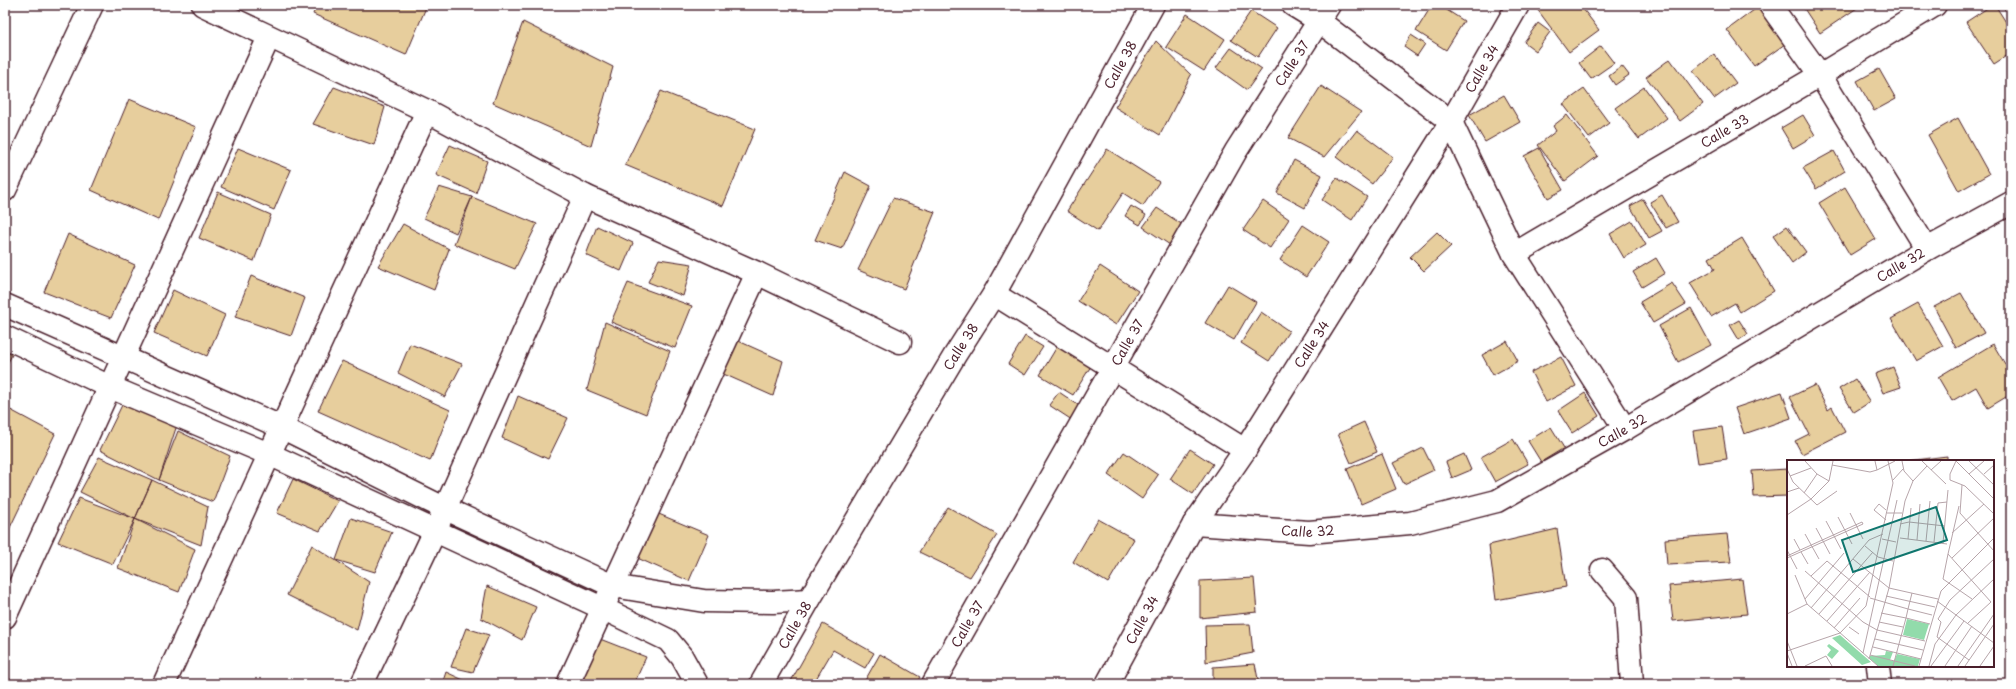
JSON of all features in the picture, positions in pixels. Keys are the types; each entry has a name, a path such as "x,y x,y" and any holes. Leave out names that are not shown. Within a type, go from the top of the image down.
{"street":[{"path":"5,190 92,5"},
{"path":"203,5 427,111 585,196 757,273 900,342"},
{"name":"Calle 38","path":"761,684 809,600 955,355 994,294 1153,5"},
{"path":"1293,5 1324,13 1452,122 1514,254 1625,429"},
{"name":"Calle 34","path":"1107,684 1194,524 1246,450 1452,122 1518,5"},
{"path":"1770,5 1820,75 1927,249"},
{"name":"Calle 33","path":"1514,254 1820,75 1935,5"},
{"name":"Calle 37","path":"933,684 1236,151 1324,13"},
{"path":"5,617 270,37"},
{"path":"164,684 271,455 281,427 427,111"},
{"path":"362,684 435,531 585,196"},
{"name":"Calle 32","path":"1194,524 1309,532 1410,523 1497,501 1625,429 1927,249 2011,203"},
{"path":"568,684 757,273"},
{"path":"994,294 1246,450"},
{"path":"5,305 281,427 444,508 613,586 704,601 773,602 809,600"},
{"path":"5,338 110,388 271,455 668,640 682,657 697,684"},
{"path":"1602,570 1626,598 1632,684"},
{"path":"1878,667 1880,684"}],"building":[{"path":"317,5 427,5 406,55 313,14"},
{"path":"1432,5 1439,5 1464,21 1446,50 1416,31"},
{"path":"1542,5 1580,5 1599,30 1569,52 1537,9"},
{"path":"1807,5 1854,5 1857,8 1820,33 1803,7"},
{"path":"1992,5 1995,5 2011,30 2011,53 1994,64 1966,22"},
{"path":"2002,5 2011,5 2011,18"},
{"path":"1758,7 1785,44 1754,66 1727,30"},
{"path":"1251,11 1277,28 1258,57 1231,40"},
{"path":"1187,14 1225,39 1204,71 1166,47"},
{"path":"523,22 613,67 591,146 493,103"},
{"path":"1538,23 1550,32 1536,51 1524,42"},
{"path":"1411,35 1425,44 1417,56 1404,47"},
{"path":"1156,41 1191,75 1160,135 1115,107"},
{"path":"1601,46 1614,63 1591,79 1579,63"},
{"path":"1231,48 1262,69 1247,90 1216,68"},
{"path":"1714,54 1736,83 1714,99 1693,71"},
{"path":"1670,59 1703,104 1680,121 1646,77"},
{"path":"1622,66 1629,75 1615,85 1609,76"},
{"path":"1879,69 1896,99 1874,111 1857,81"},
{"path":"1321,86 1361,112 1324,157 1288,138"},
{"path":"334,87 385,107 374,145 313,124"},
{"path":"1644,87 1667,118 1639,139 1615,108"},
{"path":"1584,89 1609,123 1589,138 1563,104"},
{"path":"661,91 755,129 723,206 625,165"},
{"path":"1504,95 1520,122 1485,142 1469,115"},
{"path":"129,99 196,127 158,220 91,190"},
{"path":"1567,115 1598,156 1565,181 1538,145 1556,131 1553,126"},
{"path":"1803,115 1815,135 1793,148 1781,128"},
{"path":"1958,118 1989,174 1959,191 1928,135"},
{"path":"1357,130 1393,157 1372,184 1336,157"},
{"path":"450,145 487,161 476,193 436,175"},
{"path":"238,148 291,170 274,210 221,187"},
{"path":"1539,148 1563,190 1548,198 1524,156"},
{"path":"1107,149 1159,182 1143,206 1123,193 1098,231 1067,211"},
{"path":"1834,151 1845,171 1816,189 1803,168"},
{"path":"1294,160 1322,175 1305,208 1277,193"},
{"path":"845,172 871,186 842,249 815,240"},
{"path":"1337,178 1367,197 1352,220 1322,200"},
{"path":"439,187 472,197 456,233 424,218"},
{"path":"1845,187 1876,239 1850,255 1819,203"},
{"path":"218,192 271,215 254,261 199,238"},
{"path":"1662,195 1678,222 1666,228 1650,202"},
{"path":"472,197 537,224 515,269 454,244"},
{"path":"893,198 935,212 904,289 858,270"},
{"path":"1643,199 1662,231 1649,238 1630,206"},
{"path":"1263,201 1289,219 1270,248 1243,230"},
{"path":"1131,206 1146,215 1140,225 1125,216"},
{"path":"1157,208 1183,225 1170,245 1143,227"},
{"path":"1632,221 1646,245 1624,258 1610,234"},
{"path":"403,224 449,249 434,290 378,266"},
{"path":"1303,225 1329,242 1306,277 1280,260"},
{"path":"597,226 633,243 621,271 586,255"},
{"path":"1787,226 1806,252 1792,263 1773,236"},
{"path":"1437,232 1451,246 1424,271 1410,257"},
{"path":"68,234 135,265 111,318 44,292"},
{"path":"1742,238 1774,291 1740,312 1735,303 1711,317 1690,283 1715,269 1709,258"},
{"path":"1656,258 1665,273 1642,287 1633,272"},
{"path":"659,259 692,264 683,296 648,282"},
{"path":"1100,266 1138,291 1116,325 1078,301"},
{"path":"251,276 305,298 291,336 235,317"},
{"path":"628,283 692,306 675,348 611,322"},
{"path":"1672,283 1686,304 1653,323 1640,302"},
{"path":"1228,285 1256,302 1234,340 1205,323"},
{"path":"173,290 225,315 207,356 154,333"},
{"path":"1961,293 1984,333 1956,348 1934,307"},
{"path":"1918,304 1943,346 1916,361 1891,319"},
{"path":"1691,308 1711,345 1678,362 1659,326"},
{"path":"1261,312 1289,331 1269,361 1241,343"},
{"path":"1739,320 1748,334 1739,340 1730,325"},
{"path":"605,322 670,351 646,414 587,390"},
{"path":"1025,336 1043,347 1025,375 1008,364"},
{"path":"734,339 783,361 773,396 719,372"},
{"path":"1507,341 1518,361 1493,375 1482,355"},
{"path":"410,344 462,364 445,397 398,373"},
{"path":"1993,344 2011,374 2011,394 1988,408 1976,387 1952,401 1938,377"},
{"path":"1058,345 1091,366 1073,395 1040,375"},
{"path":"5,347 14,351 5,368"},
{"path":"1561,357 1576,386 1546,402 1531,372"},
{"path":"342,361 450,410 430,461 318,411"},
{"path":"1893,367 1901,387 1883,393 1875,374"},
{"path":"1855,379 1870,402 1854,412 1839,389"},
{"path":"1815,385 1828,410 1832,407 1845,432 1802,454 1795,441 1809,434 1790,397"},
{"path":"1059,392 1084,409 1075,422 1049,405"},
{"path":"1782,392 1791,418 1744,434 1735,408"},
{"path":"1585,393 1599,416 1572,433 1558,411"},
{"path":"518,396 568,418 548,459 502,438"},
{"path":"123,403 177,425 159,480 100,450"},
{"path":"5,407 55,434 5,538"},
{"path":"1364,422 1377,452 1351,463 1338,434"},
{"path":"1551,427 1564,448 1541,462 1528,441"},
{"path":"1722,427 1727,459 1698,463 1693,431"},
{"path":"178,431 230,456 213,502 159,480"},
{"path":"1513,439 1528,464 1495,482 1481,457"},
{"path":"1423,448 1434,470 1404,484 1393,463"},
{"path":"1190,449 1213,464 1193,494 1170,479"},
{"path":"1124,452 1158,475 1142,499 1108,475"},
{"path":"1382,454 1396,489 1361,504 1347,469"},
{"path":"1464,454 1471,470 1452,478 1446,462"},
{"path":"1947,456 1947,460 1915,460"},
{"path":"99,457 152,480 135,519 80,492"},
{"path":"1787,469 1787,496 1754,497 1752,471"},
{"path":"293,479 338,501 320,531 277,513"},
{"path":"152,480 208,507 201,545 135,519"},
{"path":"79,498 135,519 113,564 58,542"},
{"path":"948,507 997,535 970,577 919,552"},
{"path":"654,512 709,535 689,581 635,557"},
{"path":"351,518 392,532 375,572 336,560"},
{"path":"135,519 195,549 179,592 118,568"},
{"path":"1098,519 1134,539 1108,583 1073,562"},
{"path":"1557,529 1566,587 1496,600 1489,545"},
{"path":"1727,534 1731,562 1667,565 1665,539"},
{"path":"312,545 369,582 357,630 287,595"},
{"path":"1254,578 1257,612 1200,618 1200,581"},
{"path":"1742,579 1747,614 1673,621 1669,586"},
{"path":"487,586 536,607 522,640 481,618"},
{"path":"823,624 874,653 865,668 833,650 813,684 797,684 791,681"},
{"path":"1250,624 1253,653 1206,662 1205,625"},
{"path":"466,628 489,635 473,672 451,667"},
{"path":"600,639 646,657 634,684 595,684 582,678"},
{"path":"880,654 920,677 916,684 863,684"},
{"path":"1255,664 1259,684 1213,684 1213,667"},
{"path":"446,672 472,684 442,684"}]}
